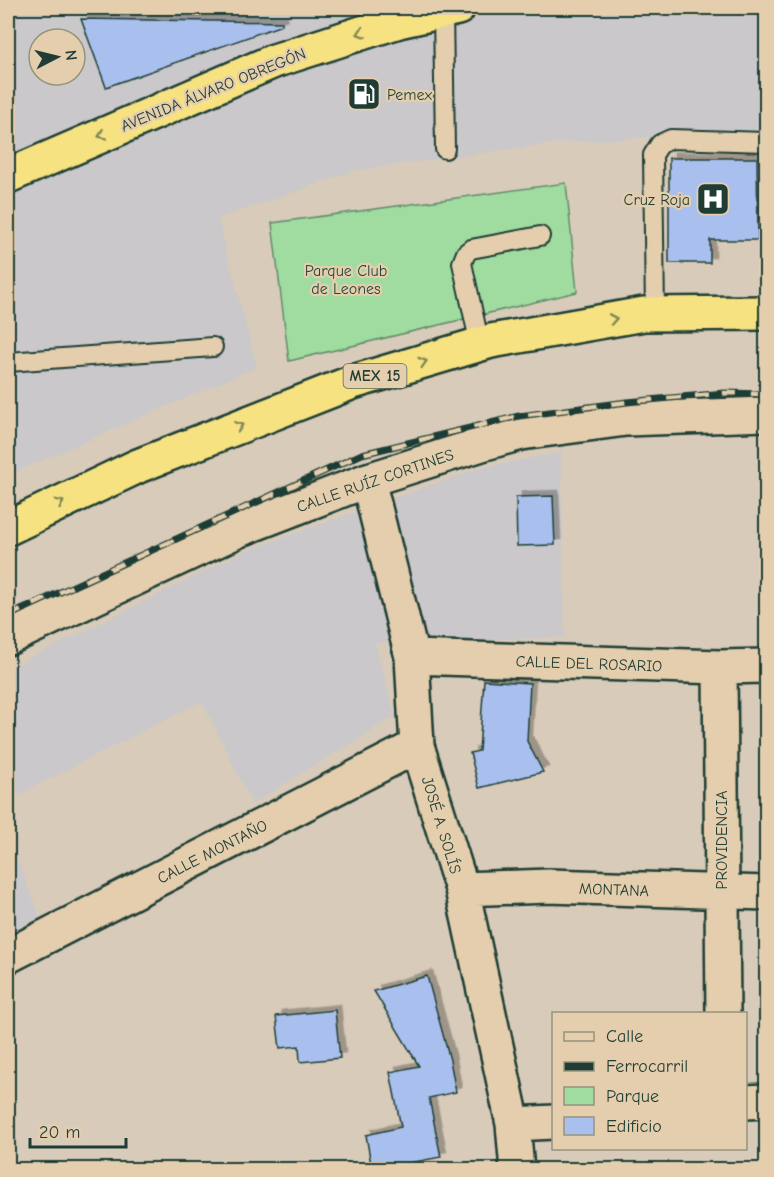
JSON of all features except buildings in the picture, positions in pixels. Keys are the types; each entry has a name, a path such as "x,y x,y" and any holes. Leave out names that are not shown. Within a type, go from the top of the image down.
{"highway":[{"name":"AVENIDA ÁLVARO OBREGÓN","path":"8,176 273,61 399,14 451,9"},
{"name":"MEX 15","path":"8,528 159,457 353,382 480,345 644,314 766,313"}],"street":[{"name":"CALLE RUÍZ CORTINES","path":"8,638 241,529 368,480 521,433 626,419 766,414"},
{"name":"JOSÉ A. SOLÍS","path":"368,480 412,657 417,746 462,889 513,1124 517,1170"},
{"name":"CALLE DEL ROSARIO","path":"412,657 720,667 766,666"},
{"name":"PROVIDENCIA","path":"720,667 723,1012"},
{"name":"CALLE MONTAÑO","path":"8,956 417,746"},
{"name":"MONTANA","path":"462,889 549,886 766,893"},
{"path":"747,1102 766,1101"},
{"path":"513,1124 552,1122"}],"lane":[{"path":"445,149 451,9"},
{"path":"655,314 653,155 660,144 671,139 766,142"},
{"path":"480,345 462,262 466,253 471,249 540,236"},
{"path":"8,362 213,347"}],"shaded area":[{"path":"8,8 766,8 766,130 555,143 356,170 218,219 257,367 8,475"},
{"path":"561,452 565,637 375,643 395,716 252,804 202,701 8,800 8,669 245,551 477,469"},
{"path":"8,837 41,919 8,934"}],"green space":[{"name":"Parque Club de Leones","path":"566,183 577,292 289,361 272,223"}],"railway":[{"path":"8,616 362,454 519,416 627,402 725,393 766,394"}],"place":[{"name":"Pemex","path":"364,94"},
{"name":"Cruz Roja","path":"713,199"}]}
